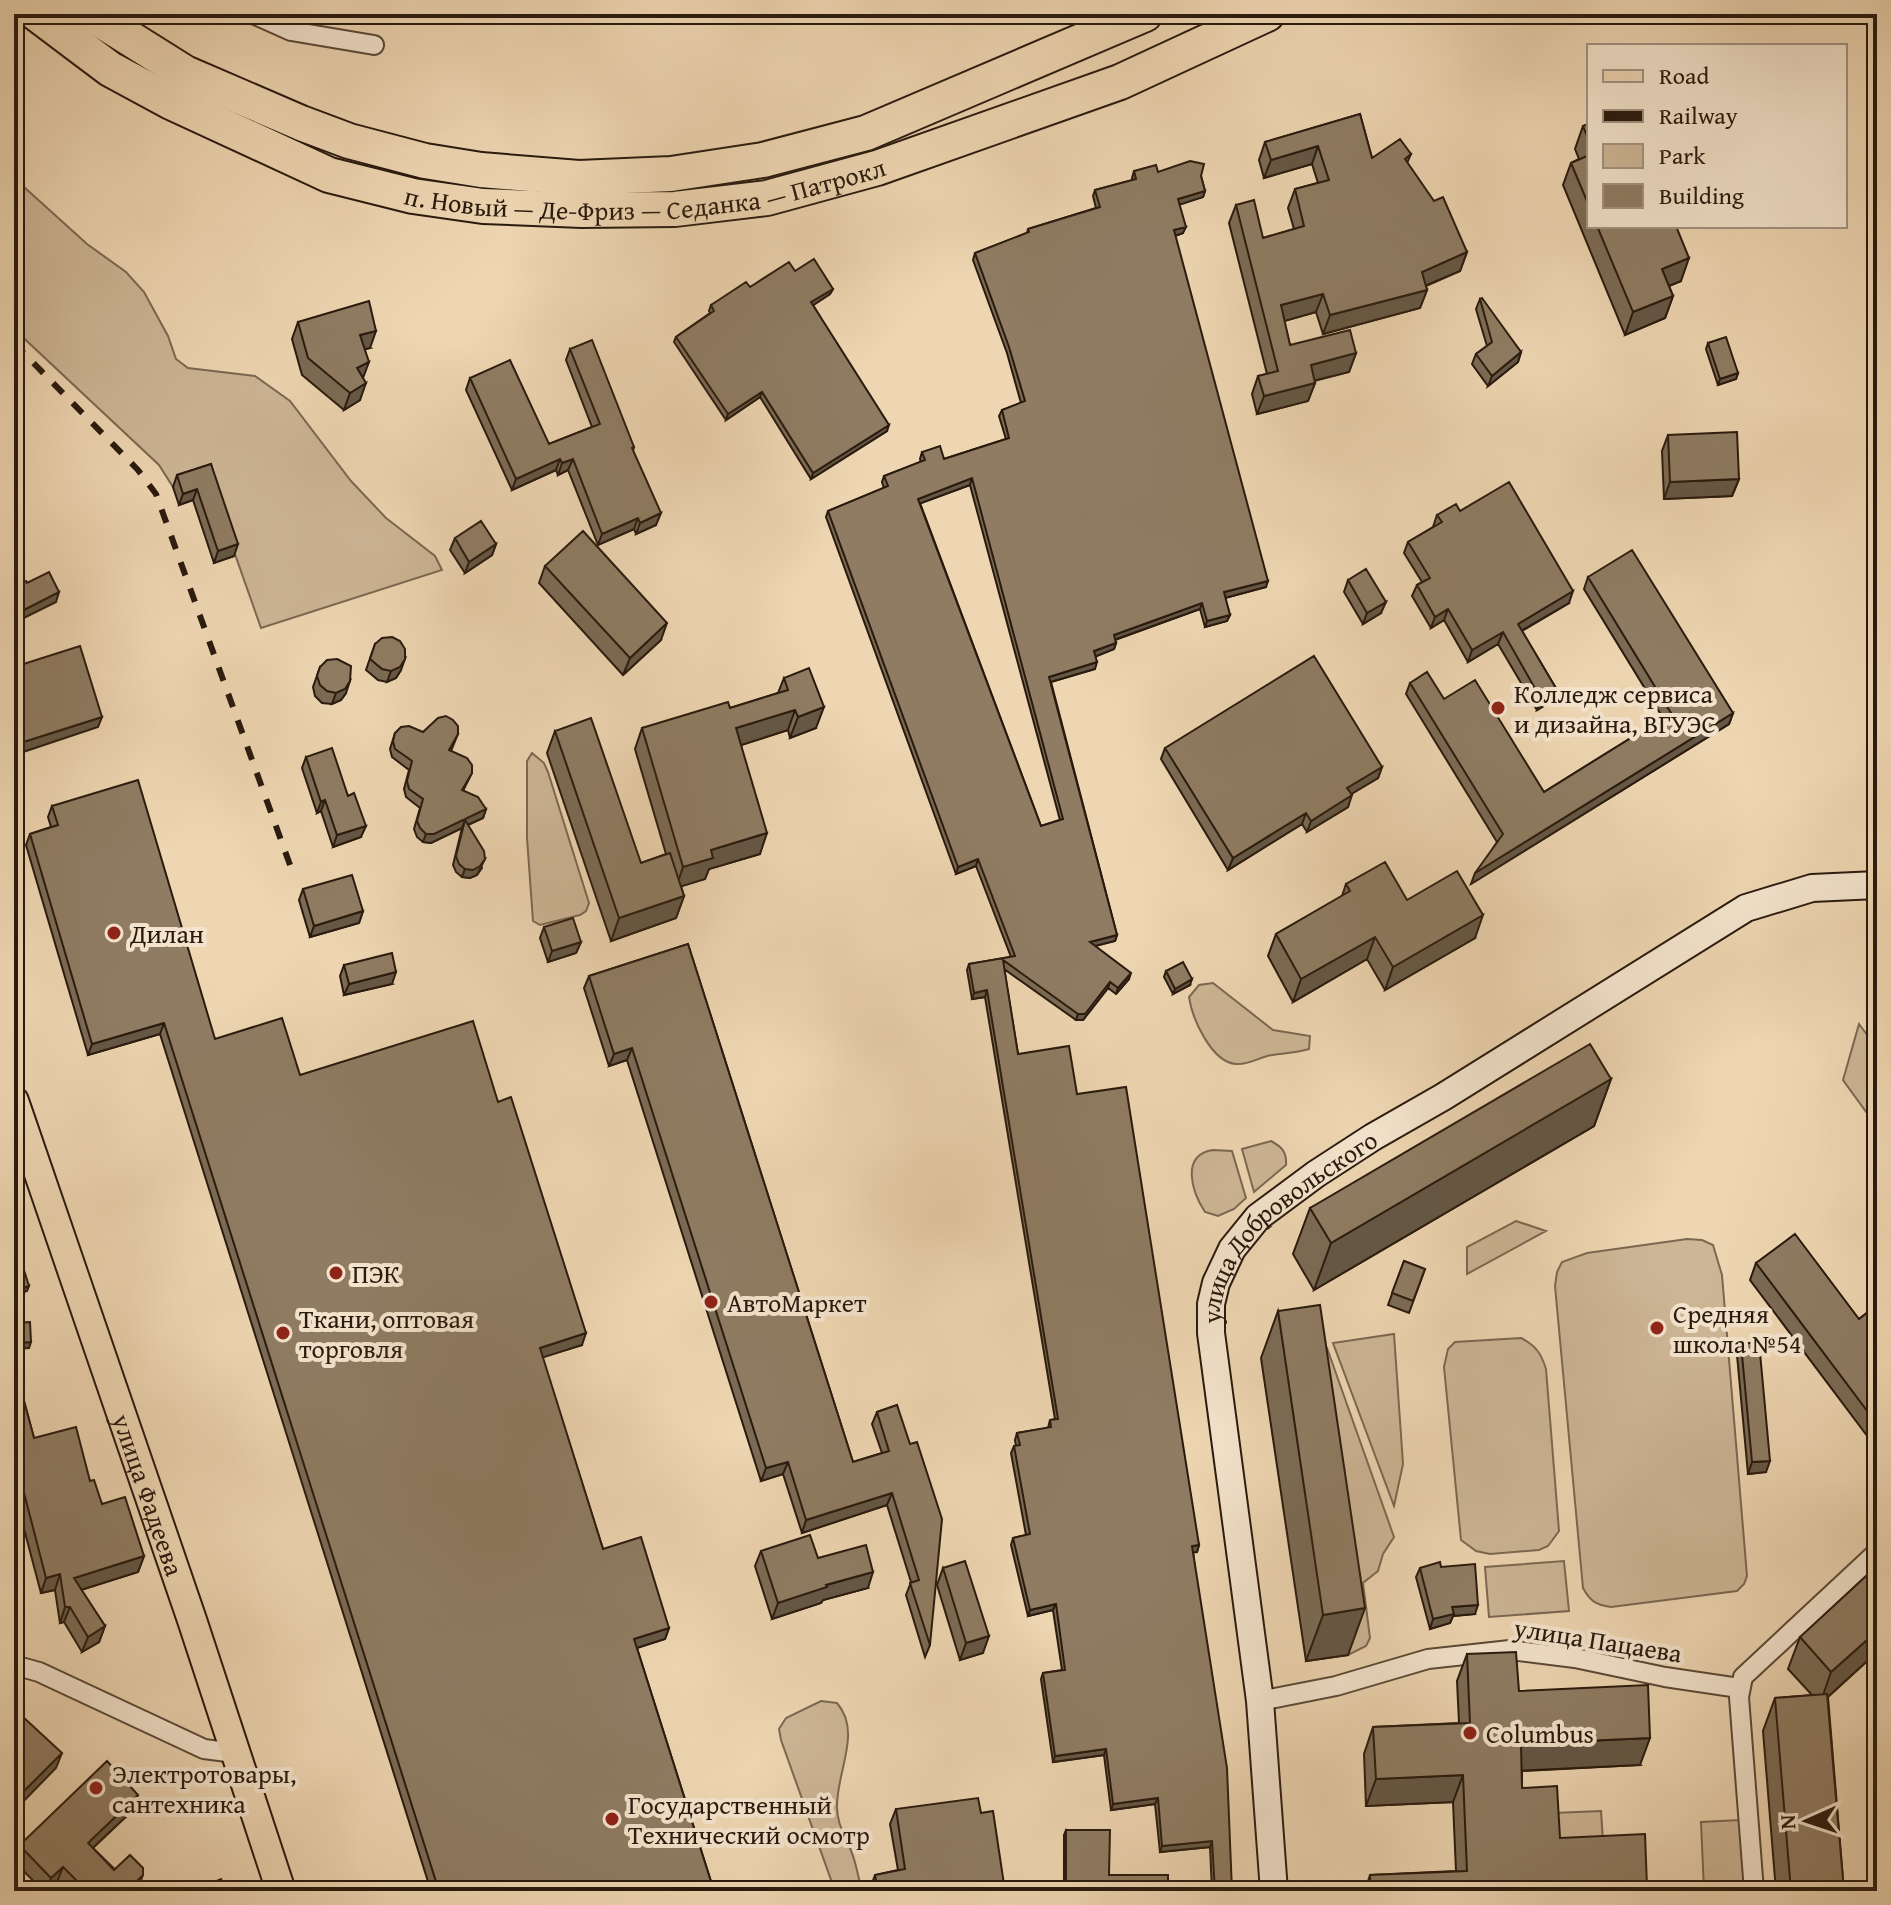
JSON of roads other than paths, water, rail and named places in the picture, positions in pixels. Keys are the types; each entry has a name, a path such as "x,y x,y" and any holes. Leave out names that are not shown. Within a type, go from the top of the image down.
{"highway":[{"name":"п. Новый — Де-Фриз — Седанка — Патрокл","path":"37,14 110,69 196,114 329,175 413,196 483,206 582,210 675,209 767,198 877,168 1120,82 1267,14"},
{"name":"п. Новый — Де-Фриз — Седанка — Патрокл","path":"91,14 185,73 349,141 425,161 481,170 579,178 671,174 763,160 866,133 1145,14"}],"main road":[{"name":"улица Добровольского","path":"1274,1891 1260,1701 1211,1333 1211,1304 1216,1283 1232,1249 1258,1217 1280,1198 1361,1144 1443,1097 1746,908 1812,888 1877,885"},
{"name":"улица Фадеева","path":"14,1101 281,1891"}],"street":[{"path":"253,14 291,31 374,45"},
{"path":"1754,1891 1739,1688 1743,1677 1877,1552"},
{"name":"улица Пацаева","path":"1260,1701 1336,1686 1428,1659 1510,1650 1575,1658 1739,1688"},
{"path":"14,1665 39,1672 204,1749 235,1753"}],"railway":[{"path":"14,343 138,470 156,494 294,876"}],"place":[{"name":"Колледж сервиса и дизайна, ВГУЭС","path":"1498,708"},
{"name":"Дилан","path":"114,933"},
{"name":"ПЭК","path":"336,1273"},
{"name":"АвтоМаркет","path":"711,1302"},
{"name":"Средняя школа №54","path":"1657,1328"},
{"name":"Ткани, оптовая торговля","path":"283,1333"},
{"name":"Columbus","path":"1470,1733"},
{"name":"Электротовары, сантехника","path":"96,1788"},
{"name":"Государственный Технический осмотр","path":"612,1819"}]}
